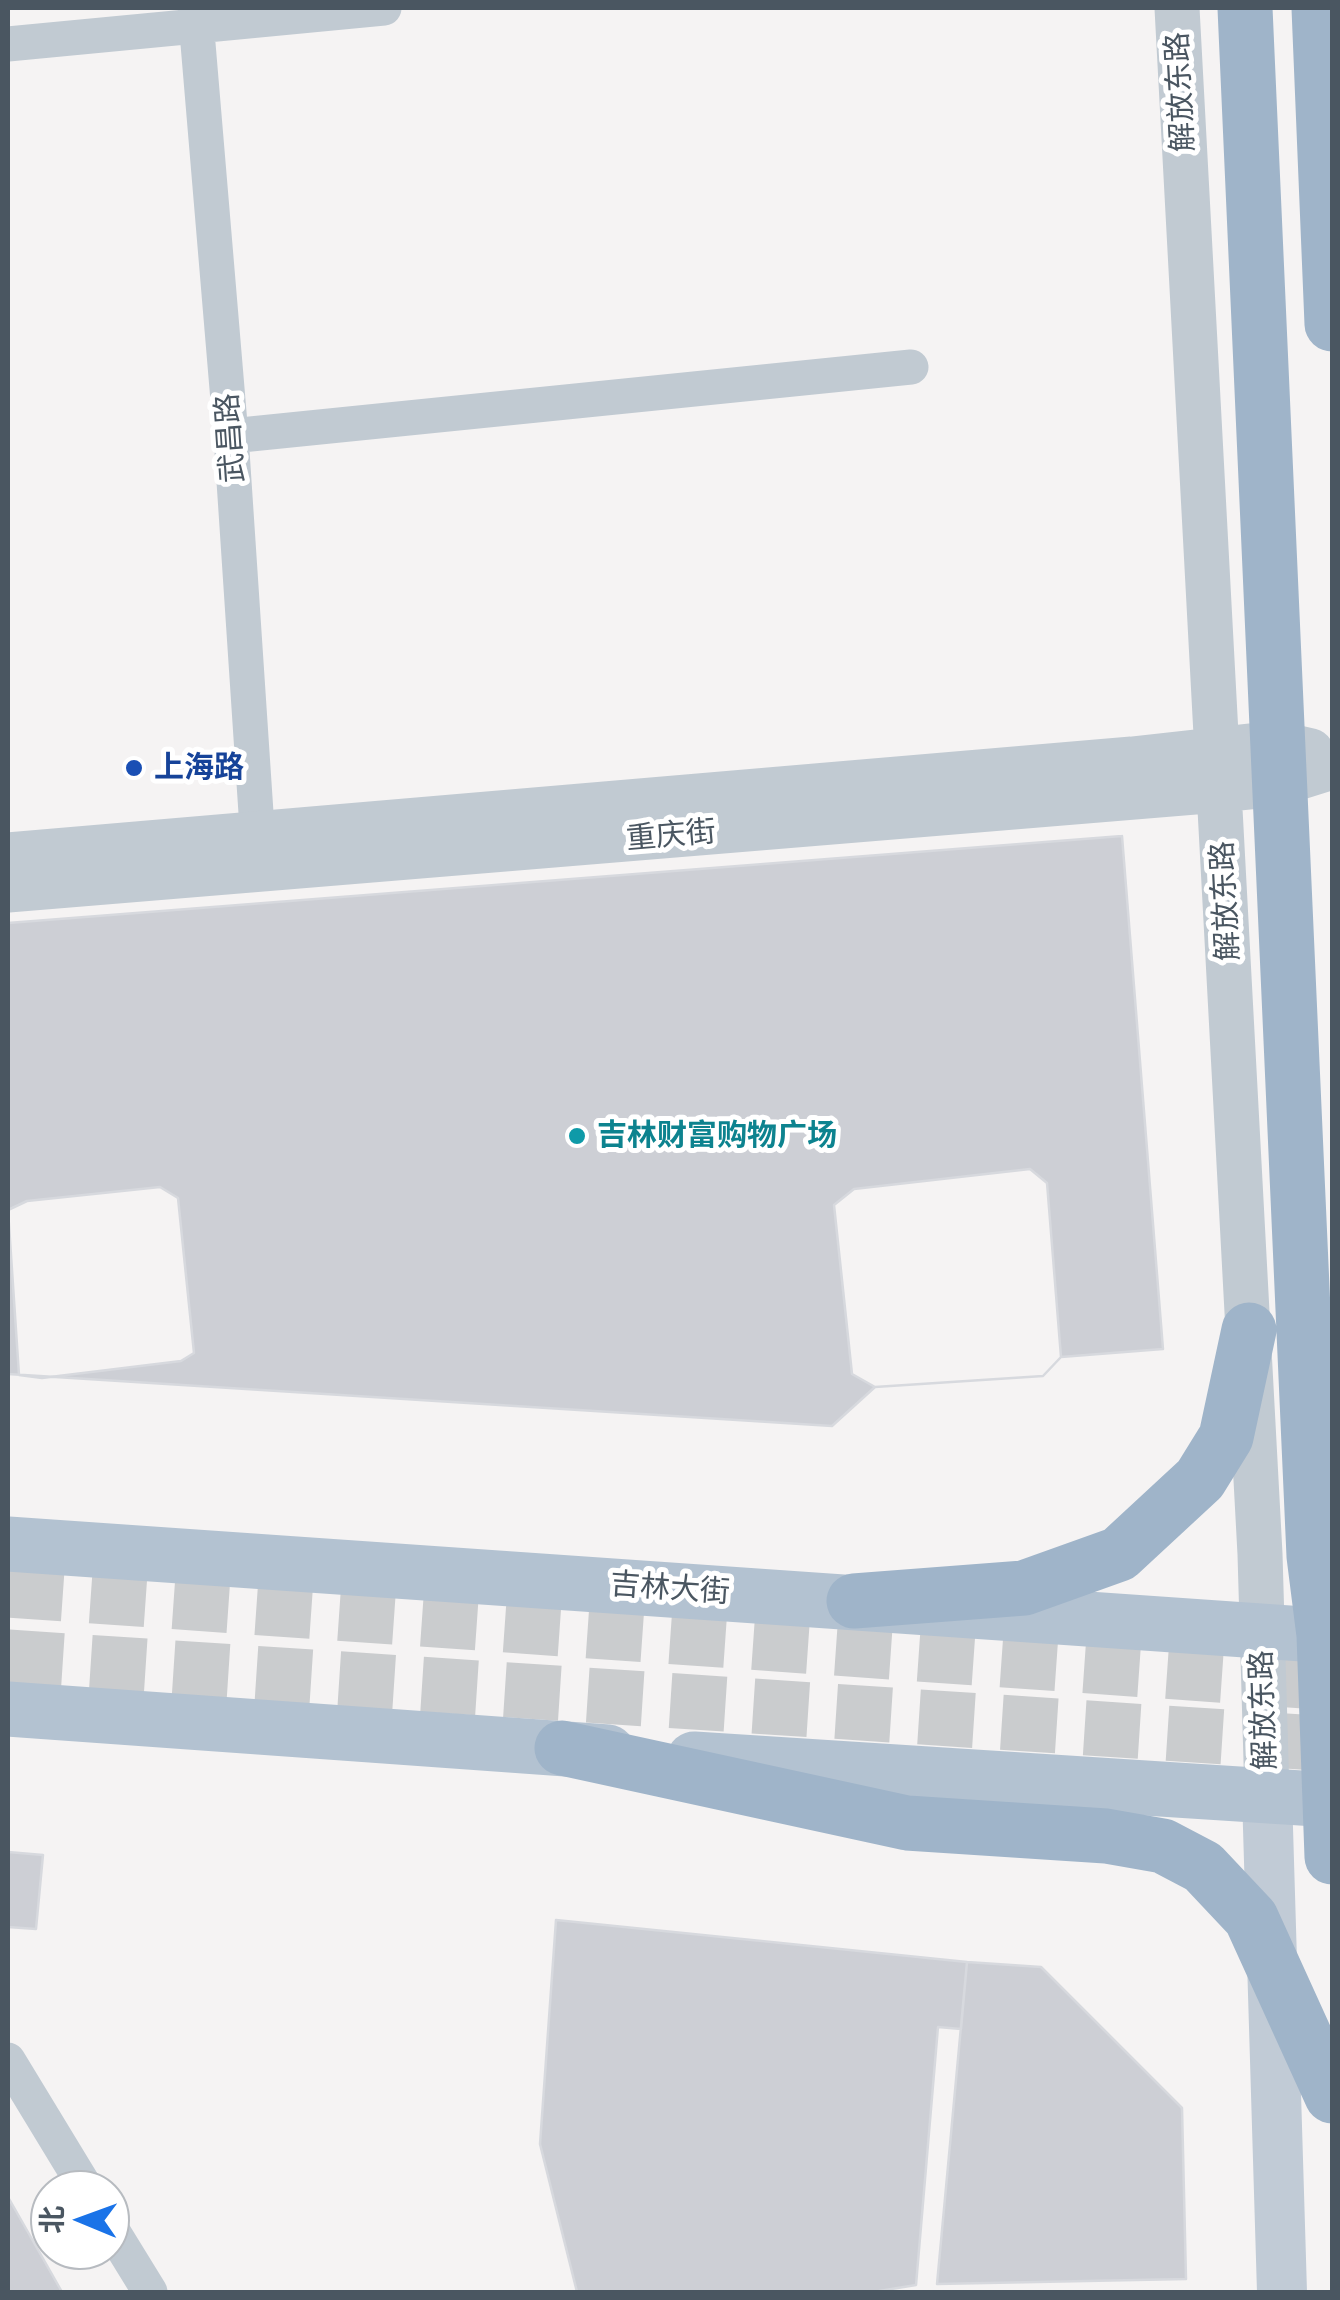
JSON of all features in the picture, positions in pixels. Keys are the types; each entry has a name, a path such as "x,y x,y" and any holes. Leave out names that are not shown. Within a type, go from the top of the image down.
{"highway":[{"name":"解放东路","path":"1245,8 1314,1556 1328,1636 1332,1857"},
{"path":"1319,8 1332,324"},
{"path":"854,1602 1024,1588 1118,1554 1200,1480 1226,1437 1248,1330"},
{"path":"562,1748 908,1822 1106,1836 1163,1846 1203,1867 1251,1918 1332,2096"}],"main road":[{"name":"吉林大街","path":"8,1544 1328,1636"},
{"path":"8,1709 1331,1800"},
{"path":"1267,1795 1282,2292"}],"street":[{"path":"8,44 196,17 384,8"},
{"name":"解放东路","path":"1177,8 1248,1330 1267,1795"},
{"name":"武昌路","path":"196,17 231,436 259,851"},
{"path":"231,436 911,367"},
{"name":"重庆街","path":"8,855 259,851 1217,770 1332,756"},
{"name":"重庆街","path":"1277,764 1332,767"},
{"name":"重庆街","path":"8,890 259,851"},
{"path":"8,2060 76,2170"},
{"path":"130,2260 150,2292"}],"building":[{"name":"吉林财富购物广场","path":"1122,836 1163,1349 1061,1357 1043,1376 875,1387 832,1426 8,1374 8,923"},
{"path":"1030,1169 1047,1183 1061,1357 1043,1376 875,1387 852,1374 834,1205 854,1189"},
{"path":"160,1187 178,1198 194,1353 181,1361 42,1378 19,1375 8,1210 27,1201"},
{"path":"8,1852 43,1855 36,1929 8,1927"},
{"path":"556,1920 967,1962 961,2029 938,2027 916,2285 873,2292 577,2292 540,2144"},
{"path":"967,1962 1041,1967 1182,2108 1186,2279 937,2284"},
{"path":"8,2197 30,2236 30,2270 49,2270 62,2292 8,2292"}],"tunnel":[{"path":"8,1590 1332,1683"},
{"path":"8,1657 1332,1744"}],"place":[{"name":"上海路","path":"134,768"},
{"name":"吉林财富购物广场","path":"577,1136"}]}
